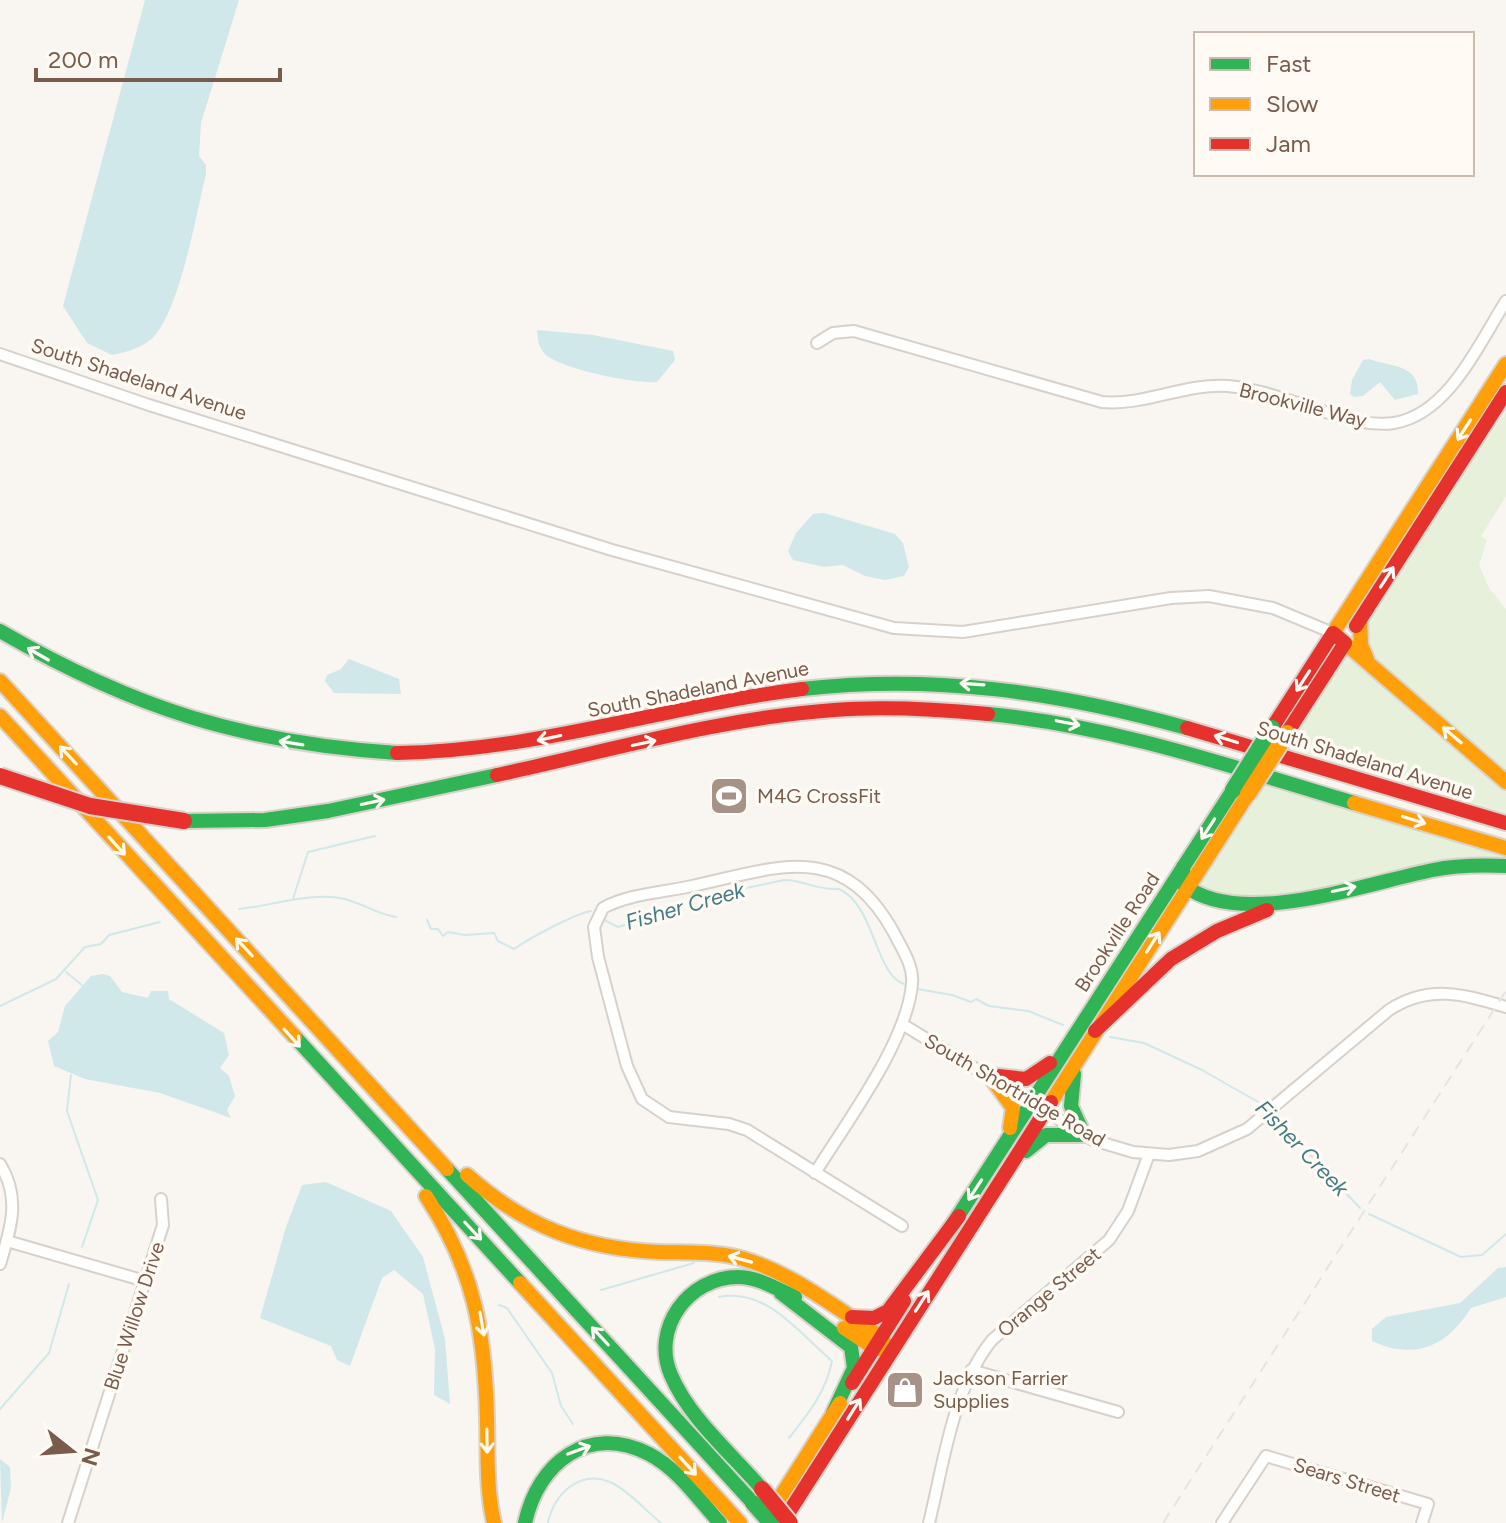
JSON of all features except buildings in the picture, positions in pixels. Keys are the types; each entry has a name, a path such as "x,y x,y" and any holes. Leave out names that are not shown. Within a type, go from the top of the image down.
{"main road":[{"name":"Brookville Road","path":"1071,1054 1095,1031 1187,889 1241,792 1506,364"},
{"name":"Brookville Road","path":"1339,638 1360,620 1506,392"},
{"path":"1360,620 1362,650 1371,664"},
{"name":"South Shadeland Avenue","path":"0,631 71,672 150,706 243,734 310,746 387,752 480,749 540,740 789,689 886,682 973,684 1053,694 1120,708 1506,823"},
{"path":"1339,638 1506,782"},
{"path":"0,681 757,1496 790,1523"},
{"name":"South Shadeland Avenue","path":"0,776 101,809 184,821 295,817 760,719 833,710 917,707 1012,714 1117,733 1506,848"},
{"path":"0,716 380,1134 740,1523"},
{"path":"0,727 45,768"},
{"name":"Brookville Road","path":"764,1523 833,1413 1004,1173 1039,1105 1183,867 1241,792"},
{"path":"1183,867 1182,882 1187,889 1206,899 1243,906 1300,898 1437,869 1506,866"},
{"path":"1095,1031 1107,1024 1156,970 1186,948 1228,925 1300,898"},
{"path":"989,1075 1020,1080 1032,1077 1071,1054"},
{"path":"1071,1054 1068,1100 1084,1135"},
{"path":"989,1075 1013,1108 1002,1149"},
{"path":"369,1081 418,1124 486,1193 532,1225 592,1246 742,1259 775,1272 844,1314 882,1345"},
{"name":"Brookville Road","path":"782,1523 959,1216 1002,1149 1039,1105"},
{"path":"1004,1173 1048,1133 1066,1131 1084,1135"},
{"path":"380,1134 442,1217 472,1281 484,1332 487,1486 494,1523"},
{"path":"844,1314 867,1319 888,1311 959,1216"},
{"path":"771,1523 757,1496 675,1384 666,1362 664,1344 672,1316 697,1288 720,1279 737,1277 773,1286 882,1345"},
{"path":"773,1286 851,1347 854,1368 833,1413"},
{"path":"525,1523 531,1495 547,1469 569,1453 599,1444 631,1446 649,1454 720,1523"}],"street":[{"name":"Brookville Way","path":"817,343 835,332 860,333 1102,402 1136,401 1190,387 1227,386 1257,391 1355,420 1394,423 1427,408 1444,394 1506,301"},
{"name":"South Shadeland Avenue","path":"0,354 149,405 599,546 886,626 924,632 963,632 1171,598 1209,596 1255,602 1339,638"},
{"path":"815,1173 902,1024 913,981 908,960 889,924 865,892 854,882 832,871 799,866 769,869 613,903 599,913 594,927 598,957 627,1066 640,1096 655,1110 677,1119 739,1127 902,1226"},
{"name":"South Shortridge Road","path":"902,1024 1084,1135 1119,1149 1149,1154 1198,1151 1223,1142 1258,1120 1389,1010 1412,998 1456,993 1506,1007"},
{"name":"Orange Street","path":"929,1523 971,1370 992,1340 1109,1240 1128,1211 1149,1154"},
{"path":"0,1164 13,1197 7,1241 0,1264"},
{"name":"Blue Willow Drive","path":"69,1523 163,1225 161,1199"},
{"path":"7,1241 145,1281"},
{"path":"971,1370 1118,1412"},
{"name":"Sears Street","path":"1222,1523 1266,1456 1428,1504 1422,1523"}],"green space":[{"path":"1506,411 1506,496 1481,536 1487,540 1479,565 1489,588 1506,609 1506,775 1375,660 1366,627 1400,566"},
{"path":"1348,653 1506,785 1506,813 1288,748"},
{"path":"1265,785 1506,853 1506,860 1261,899 1204,891 1197,884"}],"water":[{"path":"145,0 239,0 201,123 199,156 206,165 206,174 187,258 173,302 152,339 136,348 112,355 87,343 63,306"},
{"path":"537,330 593,335 673,351 675,360 657,382 598,374 553,360 541,348"},
{"path":"1369,359 1409,372 1417,384 1418,394 1395,400 1380,382 1363,396 1354,397 1350,394 1352,380 1363,360"},
{"path":"824,513 895,534 903,543 909,567 904,576 885,580 865,576 843,565 824,567 793,560 788,551 796,533 813,514"},
{"path":"349,659 399,679 401,694 334,693 325,681 327,675 341,669"},
{"path":"91,976 110,976 122,992 148,998 151,991 168,991 169,999 224,1033 229,1055 220,1068 229,1076 235,1096 227,1110 231,1118 160,1093 85,1079 54,1066 48,1041 58,1032 65,1006"},
{"path":"326,1182 391,1211 423,1257 445,1339 450,1404 434,1395 435,1349 423,1294 394,1270 382,1278 350,1366 337,1360 331,1346 260,1318 286,1227 302,1185"},
{"path":"1506,1267 1506,1297 1471,1308 1452,1332 1441,1340 1429,1346 1403,1350 1372,1341 1372,1329 1386,1317 1460,1303 1498,1268"},
{"path":"0,1459 10,1467 11,1488 2,1523"}],"waterway":[{"path":"293,899 308,852 375,836"},
{"name":"Fisher Creek","path":"604,920 618,927 674,911 695,899 784,880 839,889 851,897 860,909 887,968 894,978 904,984"},
{"name":"Fisher Creek","path":"239,909 305,898 332,897 396,917"},
{"name":"Fisher Creek","path":"427,920 431,929 438,929 443,936 448,932 465,935 494,933 498,941 514,949 563,921 591,911"},
{"name":"Fisher Creek","path":"0,1006 56,979 85,947 101,944 109,935 160,922"},
{"path":"66,972 83,986"},
{"name":"Fisher Creek","path":"917,989 971,1002 976,999 989,1006 1028,1011 1063,1025"},
{"name":"Fisher Creek","path":"1110,1037 1144,1043 1202,1070 1267,1107"},
{"path":"71,1075 67,1111 98,1200 82,1247"},
{"name":"Fisher Creek","path":"1273,1115 1360,1208"},
{"name":"Fisher Creek","path":"1369,1214 1461,1257 1482,1255 1506,1234"},
{"path":"601,1290 694,1263"},
{"path":"0,1409 49,1353 69,1284"},
{"path":"719,1297 736,1296 767,1305 794,1325 832,1361 821,1393 789,1438"},
{"path":"499,1305 507,1308 552,1373 561,1406 573,1424"},
{"path":"548,1523 562,1494 579,1481 590,1479 612,1483 661,1523"}],"railway":[{"path":"1163,1523 1506,991"}],"traffic: fast":[{"path":"0,631 96,681 191,717 289,741 397,753"},
{"path":"802,689 900,684 996,689 1091,705 1187,728"},
{"path":"988,714 1127,738 1354,803"},
{"path":"1233,790 1272,728"},
{"path":"184,821 265,820 328,811 497,775"},
{"path":"953,1224 1233,790"},
{"path":"1183,867 1184,885 1208,898 1237,903 1270,903 1340,892 1442,868 1506,866"},
{"path":"295,1037 520,1283"},
{"path":"1074,1074 1071,1106 1084,1135"},
{"path":"1026,1151 1046,1135 1084,1135"},
{"path":"447,1169 753,1503"},
{"path":"762,1489 712,1435 679,1391 666,1358 666,1340 678,1309 690,1296 720,1279 753,1279 795,1297"},
{"path":"781,1293 851,1347 854,1368 833,1413"},
{"path":"525,1523 541,1483 554,1467 569,1454 586,1446 606,1443 627,1446 659,1460 687,1485 720,1523"},
{"path":"753,1503 771,1523"}],"traffic: slow":[{"path":"1333,633 1506,364"},
{"path":"1360,620 1361,645 1367,659"},
{"path":"1345,643 1506,782"},
{"path":"0,681 447,1169"},
{"path":"0,716 295,1037"},
{"path":"1248,794 1287,733"},
{"path":"1051,1102 1248,794"},
{"path":"1354,803 1506,848"},
{"path":"989,1075 1013,1108 1010,1128"},
{"path":"467,1175 510,1208 556,1232 580,1240 631,1250 723,1255 762,1266 815,1293 881,1337 890,1351"},
{"path":"426,1196 456,1249 474,1302 486,1387 489,1484 494,1523"},
{"path":"520,1283 740,1523"},
{"path":"844,1328 874,1348 890,1351"},
{"path":"769,1515 840,1403"}],"traffic: jam":[{"path":"1356,626 1506,392"},
{"path":"1272,728 1333,633 1345,643 1287,733"},
{"path":"397,753 499,745 802,689"},
{"path":"497,775 665,736 792,714 892,708 988,714"},
{"path":"1187,728 1506,823"},
{"path":"0,776 90,806 184,821"},
{"path":"1095,1031 1171,959 1217,931 1267,910"},
{"path":"989,1075 1026,1079 1050,1063"},
{"path":"782,1523 1051,1102"},
{"path":"852,1317 874,1318 888,1311 959,1216"},
{"path":"852,1383 904,1301"},
{"path":"762,1489 790,1523"}],"place":[{"name":"M4G CrossFit","path":"729,796"},
{"name":"Jackson Farrier Supplies","path":"905,1390"}]}
